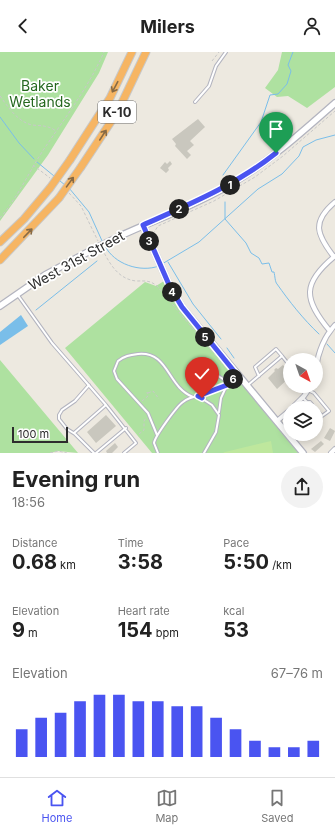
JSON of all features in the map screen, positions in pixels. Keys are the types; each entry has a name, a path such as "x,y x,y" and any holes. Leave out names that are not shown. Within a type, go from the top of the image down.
{"highway":[{"name":"K-10","path":"0,242 24,219 50,188 70,160 110,98 132,52"},
{"name":"K-10","path":"0,260 59,198 81,167 118,111 146,52"}],"main road":[{"name":"West 31st Street","path":"0,306 57,268 143,225 219,191 242,178 273,156 335,103"},
{"path":"143,225 165,276 187,314 303,453"}],"street":[{"path":"330,331 313,309 310,291 316,274 335,256 321,239 319,229 323,214 335,202"},
{"path":"319,353 320,347 335,325"},
{"path":"299,401 306,393"},
{"path":"276,422 283,416"},
{"path":"330,453 335,449"}],"lane":[{"path":"195,102 209,86 216,66 226,52"},
{"path":"17,294 52,343 126,428 136,443 124,453"},
{"path":"247,386 259,376 282,356 276,349 255,367 259,376"},
{"path":"157,435 149,416 140,403 117,379 114,371 118,361 131,355 149,354 157,358 179,388 193,397"},
{"path":"206,368 228,384"},
{"path":"158,453 154,443 157,435 179,405 193,397 228,384 238,376"},
{"path":"204,453 216,432 221,398 228,384"},
{"path":"89,386 82,395 62,410 59,415 62,425 74,433 95,453 126,428"},
{"path":"314,393 321,401"},
{"path":"198,396 212,405 219,415"},
{"path":"302,398 308,401"},
{"path":"323,404 329,411 323,415"},
{"path":"74,433 106,405"}],"path":[{"path":"0,218 14,200 34,165 87,86 104,52"},
{"path":"212,62 219,52"},
{"path":"0,96 23,122 31,125 47,126 57,131"},
{"path":"34,165 51,179"},
{"path":"69,193 81,206 110,263 116,271 128,279 150,281 157,286 228,369"},
{"path":"140,403 147,397 148,392 153,391 159,398"},
{"path":"139,434 144,428 145,419 149,416"},
{"path":"50,453 58,451 67,453"}],"green space":[{"name":"Baker Wetlands","path":"0,52 108,52 99,73 48,155 0,221"},
{"path":"282,52 335,52 335,87 307,108 288,96 277,97 265,88 278,70"},
{"path":"164,281 173,298 188,319 283,433 283,441 290,441 300,453 152,453 65,348 145,282 156,286"},
{"path":"0,360 78,453 58,451 50,453 0,453"},
{"path":"271,441 273,453 223,453 225,452"}],"water":[{"path":"21,315 28,326 0,345 0,332"}],"building":[{"path":"198,119 205,127 190,141 194,145 187,151 191,155 187,159 175,146 176,144 172,139"},
{"path":"170,161 172,164 166,173 160,168 165,162 167,164"},
{"path":"283,365 283,383 277,389 268,378 276,368 278,369"},
{"path":"106,415 116,426 96,443 87,432"},
{"path":"330,428 335,431 330,441 324,438"},
{"path":"321,441 324,444 315,452 311,449"},
{"path":"115,443 118,447 112,453 107,453 106,451"}],"waterway":[{"path":"223,175 261,122 270,95 278,94 287,84 291,71 288,65 293,52"},
{"path":"0,117 19,143 34,159"},
{"path":"162,264 199,242 258,189 282,174 299,156 303,147 316,140 335,135"},
{"path":"37,162 54,176"},
{"path":"60,181 65,185"},
{"path":"69,188 89,212 103,243"},
{"path":"225,202 225,219 246,243 251,253 259,258 262,264 269,263 272,272 274,272 276,283 296,310 319,334"},
{"path":"105,246 115,258 128,265 144,268 159,266"},
{"path":"36,310 97,261"},
{"path":"168,262 193,304 221,339"},
{"path":"327,344 335,353"},
{"path":"227,348 234,358"}],"route":[{"path":"202,398 198,396 227,385 238,376 182,307 170,287 143,225 232,184 260,166 276,153"}]}
